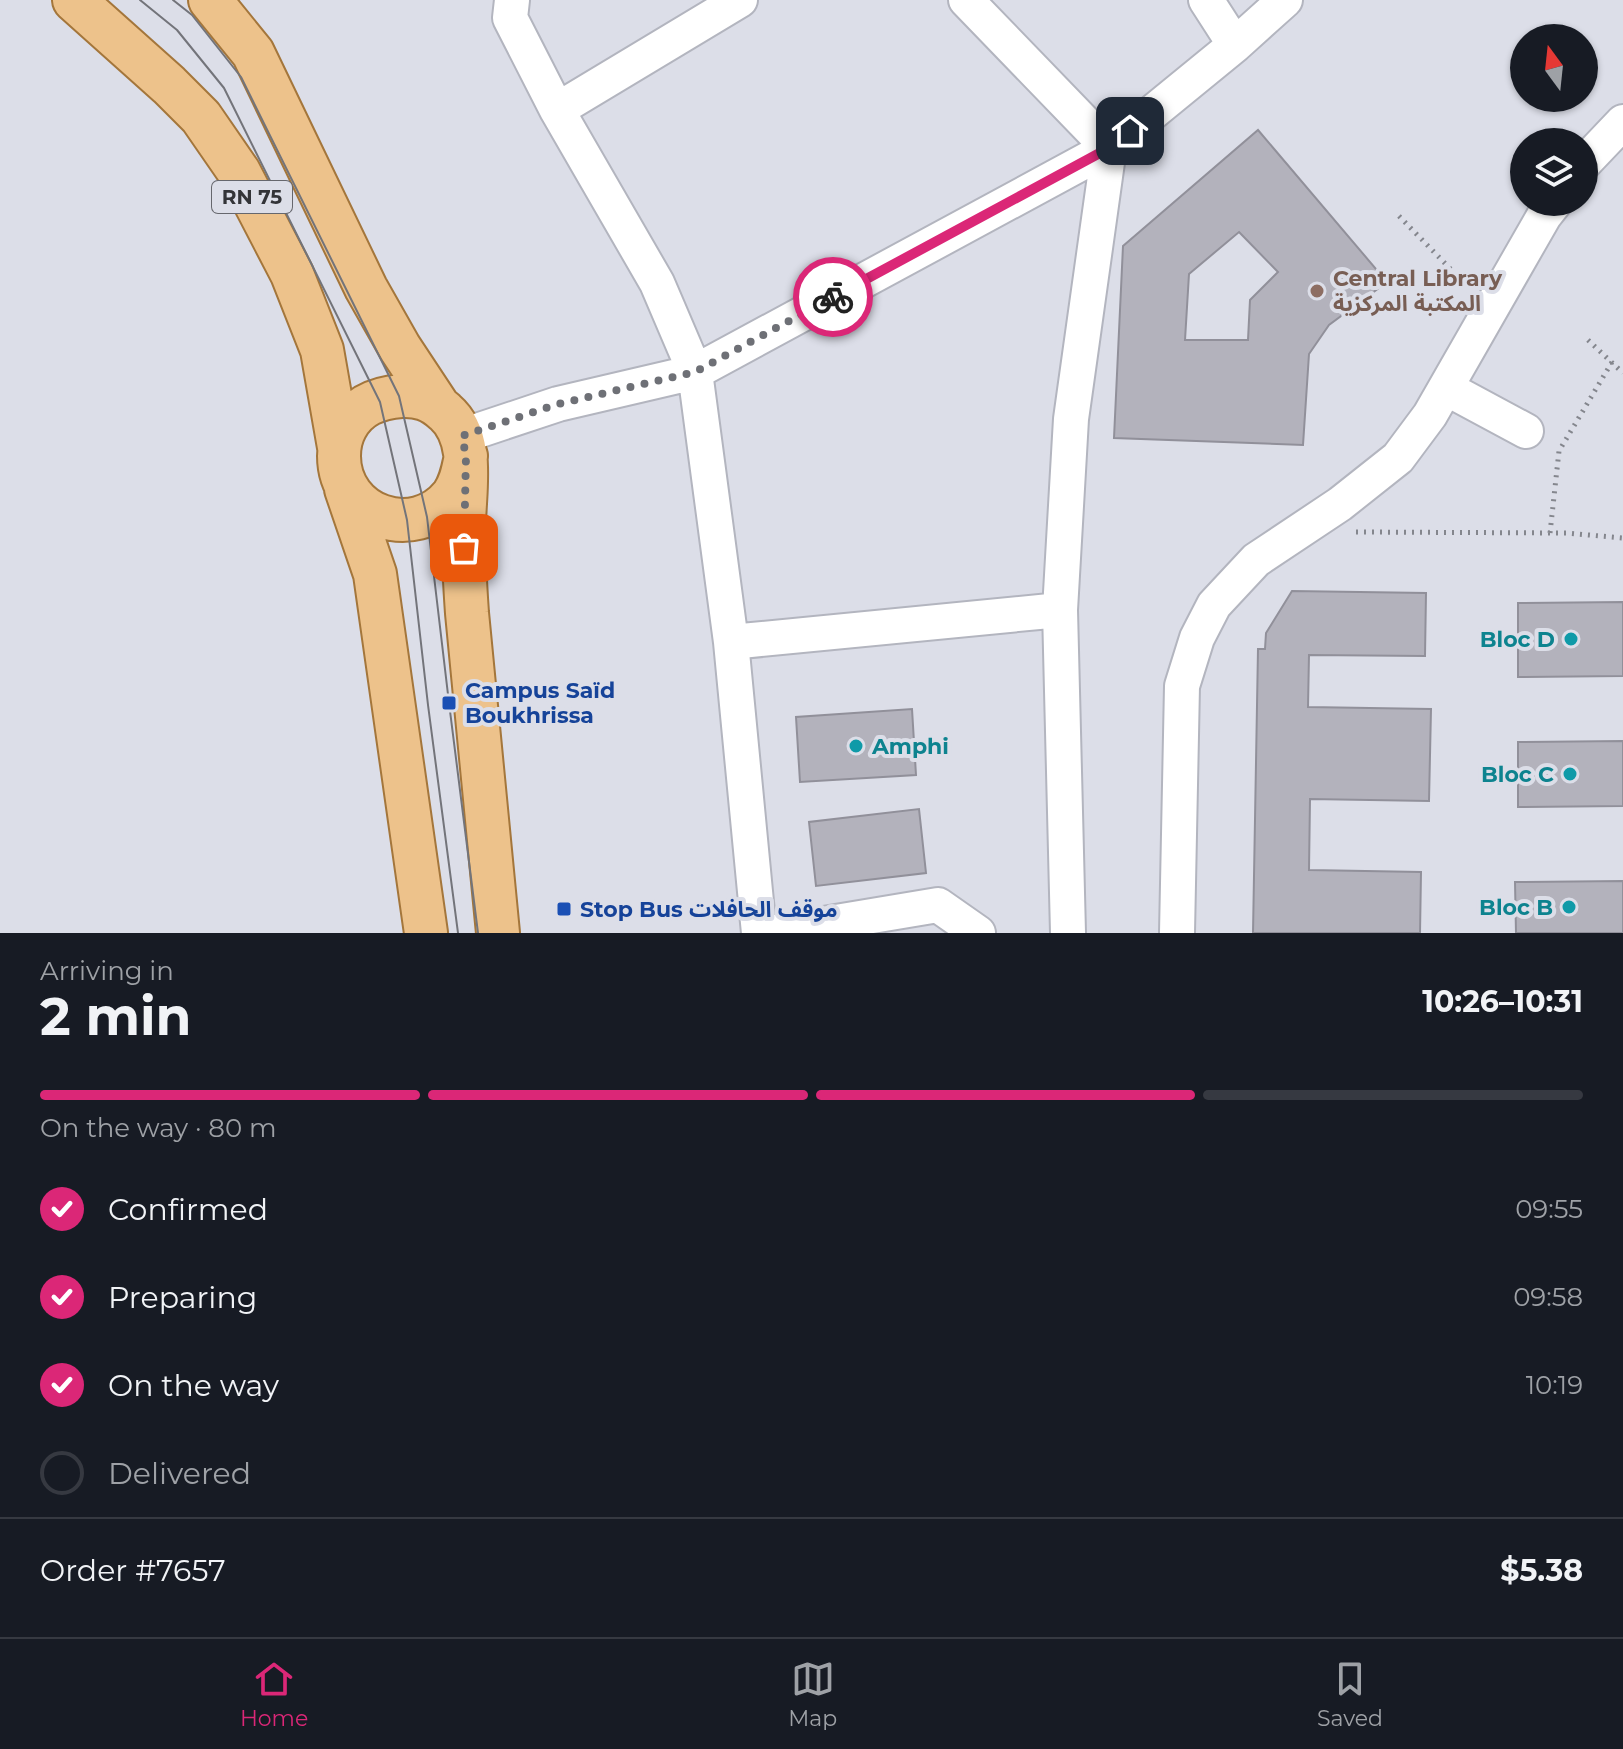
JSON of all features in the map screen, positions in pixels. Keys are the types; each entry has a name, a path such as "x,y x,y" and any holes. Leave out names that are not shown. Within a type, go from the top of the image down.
{"main road":[{"name":"RN 75","path":"74,0 201,117 239,172 292,274 322,350 339,447"},
{"name":"RN 75","path":"210,0 253,53 366,288 437,404"},
{"path":"426,933 375,574 339,468 339,447 346,427 358,411 376,399 417,396 437,404 452,418 464,446 464,570 498,933"},
{"path":"346,488 359,504 376,515 397,520 427,517 452,496 462,477 464,446"}],"lane":[{"path":"512,0 510,18 557,110 657,283 695,372 731,642 759,933"},
{"path":"557,110 740,0"},
{"path":"966,0 1109,148"},
{"path":"1206,0 1235,45"},
{"path":"464,446 558,404 695,372 1109,148 1285,0"},
{"path":"1598,148 1623,122"},
{"path":"1068,933 1060,610 1071,419 1109,148"},
{"path":"1177,933 1182,686 1197,638 1214,605 1256,560 1340,504 1398,458 1430,415 1544,216"},
{"path":"1446,388 1526,431"},
{"path":"731,642 1060,610"},
{"path":"770,933 938,905 978,933"}],"path":[{"path":"1399,216 1491,311"},
{"path":"1588,340 1623,373"},
{"path":"1550,533 1559,451 1612,362"},
{"path":"1298,532 1550,533 1623,538"}],"building":[{"name":"Central Library المكتبة المركزية","path":"1258,130 1387,282 1329,325 1309,354 1303,445 1114,438 1123,246","holes":["1239,232 1278,272 1250,300 1248,340 1185,340 1189,274"]},
{"path":"1292,591 1426,593 1425,656 1309,655 1308,707 1431,709 1429,801 1310,799 1309,870 1421,872 1420,933 1253,933 1258,649 1265,649 1266,633"},
{"name":"Bloc D","path":"1623,602 1623,676 1518,677 1518,603"},
{"name":"Amphi","path":"912,709 916,775 800,782 796,717"},
{"name":"Bloc C","path":"1623,741 1623,806 1518,807 1518,742"},
{"name":"Amphi","path":"919,809 926,873 816,886 809,822"},
{"name":"Bloc B","path":"1623,881 1623,933 1516,933 1515,882"}],"tram line":[{"path":"140,0 177,30 224,88 380,402 407,520 458,933"},
{"path":"173,0 192,15 241,77 399,396 427,517 478,933"}],"way so far":[{"path":"464,548 466,456 462,436 558,404 695,372 833,297"}],"place":[{"name":"Central Library المكتبة المركزية","path":"1317,291"},
{"name":"Bloc D","path":"1571,639"},
{"name":"Campus Saïd Boukhrissa","path":"449,703"},
{"name":"Amphi","path":"856,746"},
{"name":"Bloc C","path":"1570,774"},
{"name":"Bloc B","path":"1569,907"},
{"name":"Stop Bus موقف الحافلات","path":"564,909"}],"route":[{"path":"833,297 1109,148 1130,131"}]}
